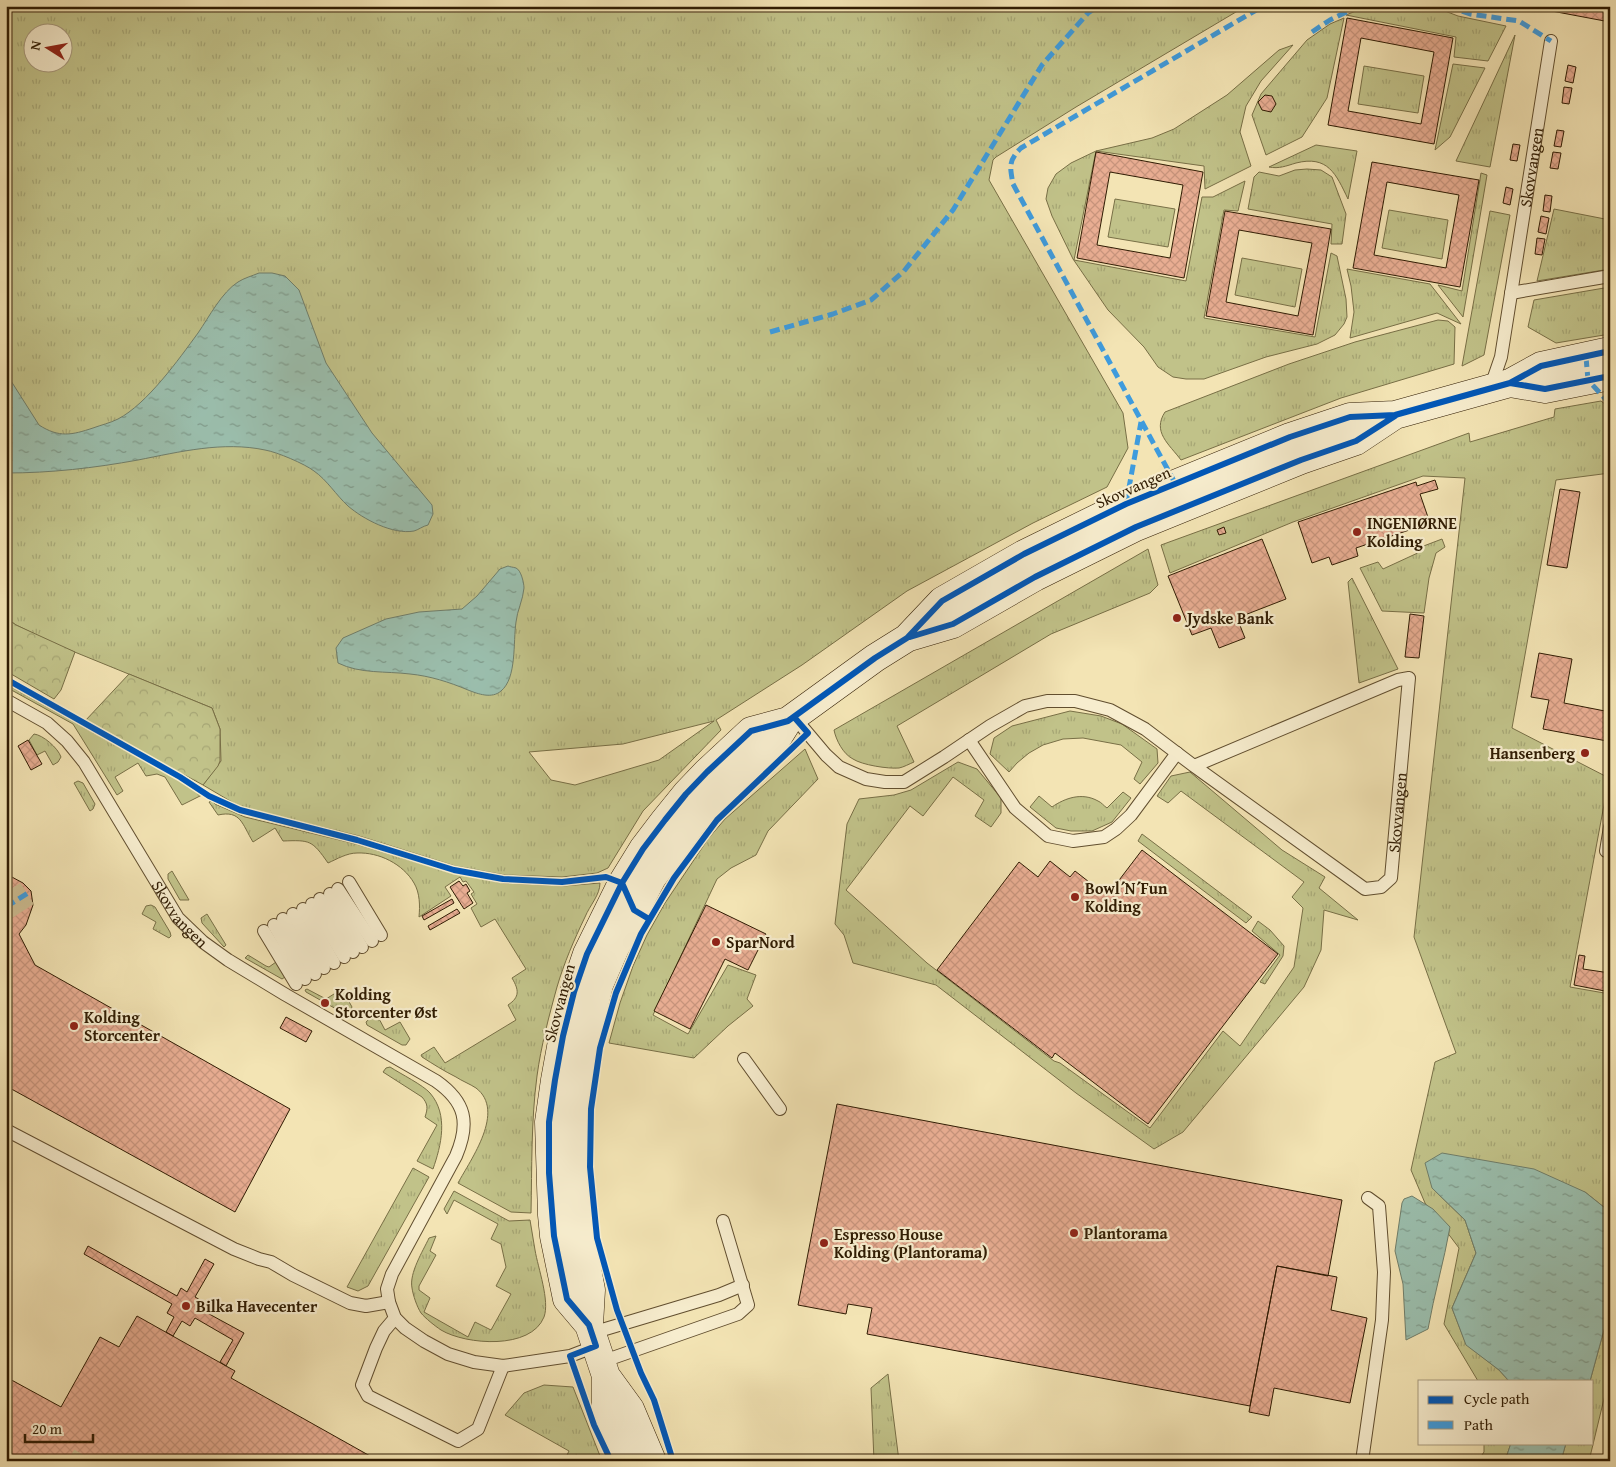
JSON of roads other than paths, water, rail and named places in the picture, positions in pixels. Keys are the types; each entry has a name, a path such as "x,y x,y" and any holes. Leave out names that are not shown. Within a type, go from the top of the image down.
{"street":[{"name":"Skovvangen","path":"652,1461 630,1409 597,1348 567,1299 554,1236 549,1173 549,1122 563,1036 574,992 587,954 618,891 643,850 686,794 751,731 791,719 875,658 907,638 953,624 1035,577 1144,524 1301,460 1356,441 1395,416 1500,386 1541,366 1610,352"},
{"name":"Skovvangen","path":"1500,386 1545,389 1610,376"},
{"path":"597,1348 606,1420 622,1461"}],"lane":[{"name":"Skovvangen","path":"1500,386 1501,357 1551,41"},
{"path":"1511,293 1610,276"},
{"name":"Skovvangen","path":"791,719 839,767 866,779 904,782 990,726 1025,706 1047,701 1076,701 1110,710 1145,729 1194,766 1365,889 1381,887 1391,878 1409,678 1398,680 1194,766"},
{"name":"Skovvangen","path":"6,700 47,723 67,741 84,762 178,918 204,942 228,960 286,995 436,1081 456,1098 463,1112 462,1142 392,1274 387,1289 389,1302 395,1318 405,1328 424,1341 448,1354 474,1362 503,1366 570,1356 597,1348"},
{"path":"969,740 1015,808 1048,836 1073,841 1104,837 1116,829 1132,815 1177,753"},
{"path":"1610,827 1606,851 1610,852"},
{"path":"307,907 339,960"},
{"path":"307,907 339,960"},
{"path":"307,907 339,960"},
{"path":"307,907 339,960"},
{"path":"307,907 339,960"},
{"path":"744,1059 780,1109"},
{"path":"6,1130 234,1249 271,1262 350,1303 366,1306 389,1302"},
{"path":"1362,1461 1382,1320 1384,1272 1379,1206 1368,1198"},
{"path":"597,1348 708,1325 738,1314 748,1305 723,1221"},
{"path":"597,1348 743,1285"},
{"path":"395,1318 384,1331 362,1385 368,1396 458,1441 478,1429 503,1366"}],"water":[{"path":"259,273 285,276 299,290 326,363 372,433 432,505 433,514 428,525 406,532 379,525 348,506 310,468 276,453 249,448 217,447 89,468 6,473 6,373 39,425 46,429 59,434 72,434 112,422 140,403 162,380 232,286"},
{"path":"508,566 519,571 524,588 515,630 510,678 501,691 493,695 480,694 425,676 364,671 338,663 336,648 343,638 386,619 419,612 462,609 477,596 500,569"},
{"path":"1442,1153 1534,1169 1585,1192 1610,1212 1610,1308 1590,1380 1508,1380 1499,1370 1466,1345 1452,1308 1476,1253 1465,1220 1432,1188 1425,1163"},
{"path":"1412,1196 1433,1209 1450,1227 1428,1329 1406,1340 1403,1284 1395,1251 1402,1203 1404,1199"},
{"path":"1511,1444 1566,1444 1561,1461 1505,1461"}],"tunnel":[{"path":"6,907 31,891"},
{"path":"82,1461 85,1456"}],"place":[{"name":"INGENIØRNE Kolding","path":"1357,532"},
{"name":"Jydske Bank","path":"1177,618"},
{"name":"Hansenberg","path":"1585,753"},
{"name":"Bowl´N´Fun Kolding","path":"1075,897"},
{"name":"SparNord","path":"716,942"},
{"name":"Kolding Storcenter Øst","path":"325,1003"},
{"name":"Kolding Storcenter","path":"74,1026"},
{"name":"Plantorama","path":"1074,1233"},
{"name":"Espresso House Kolding (Plantorama)","path":"824,1243"},
{"name":"Bilka Havecenter","path":"186,1306"}]}
